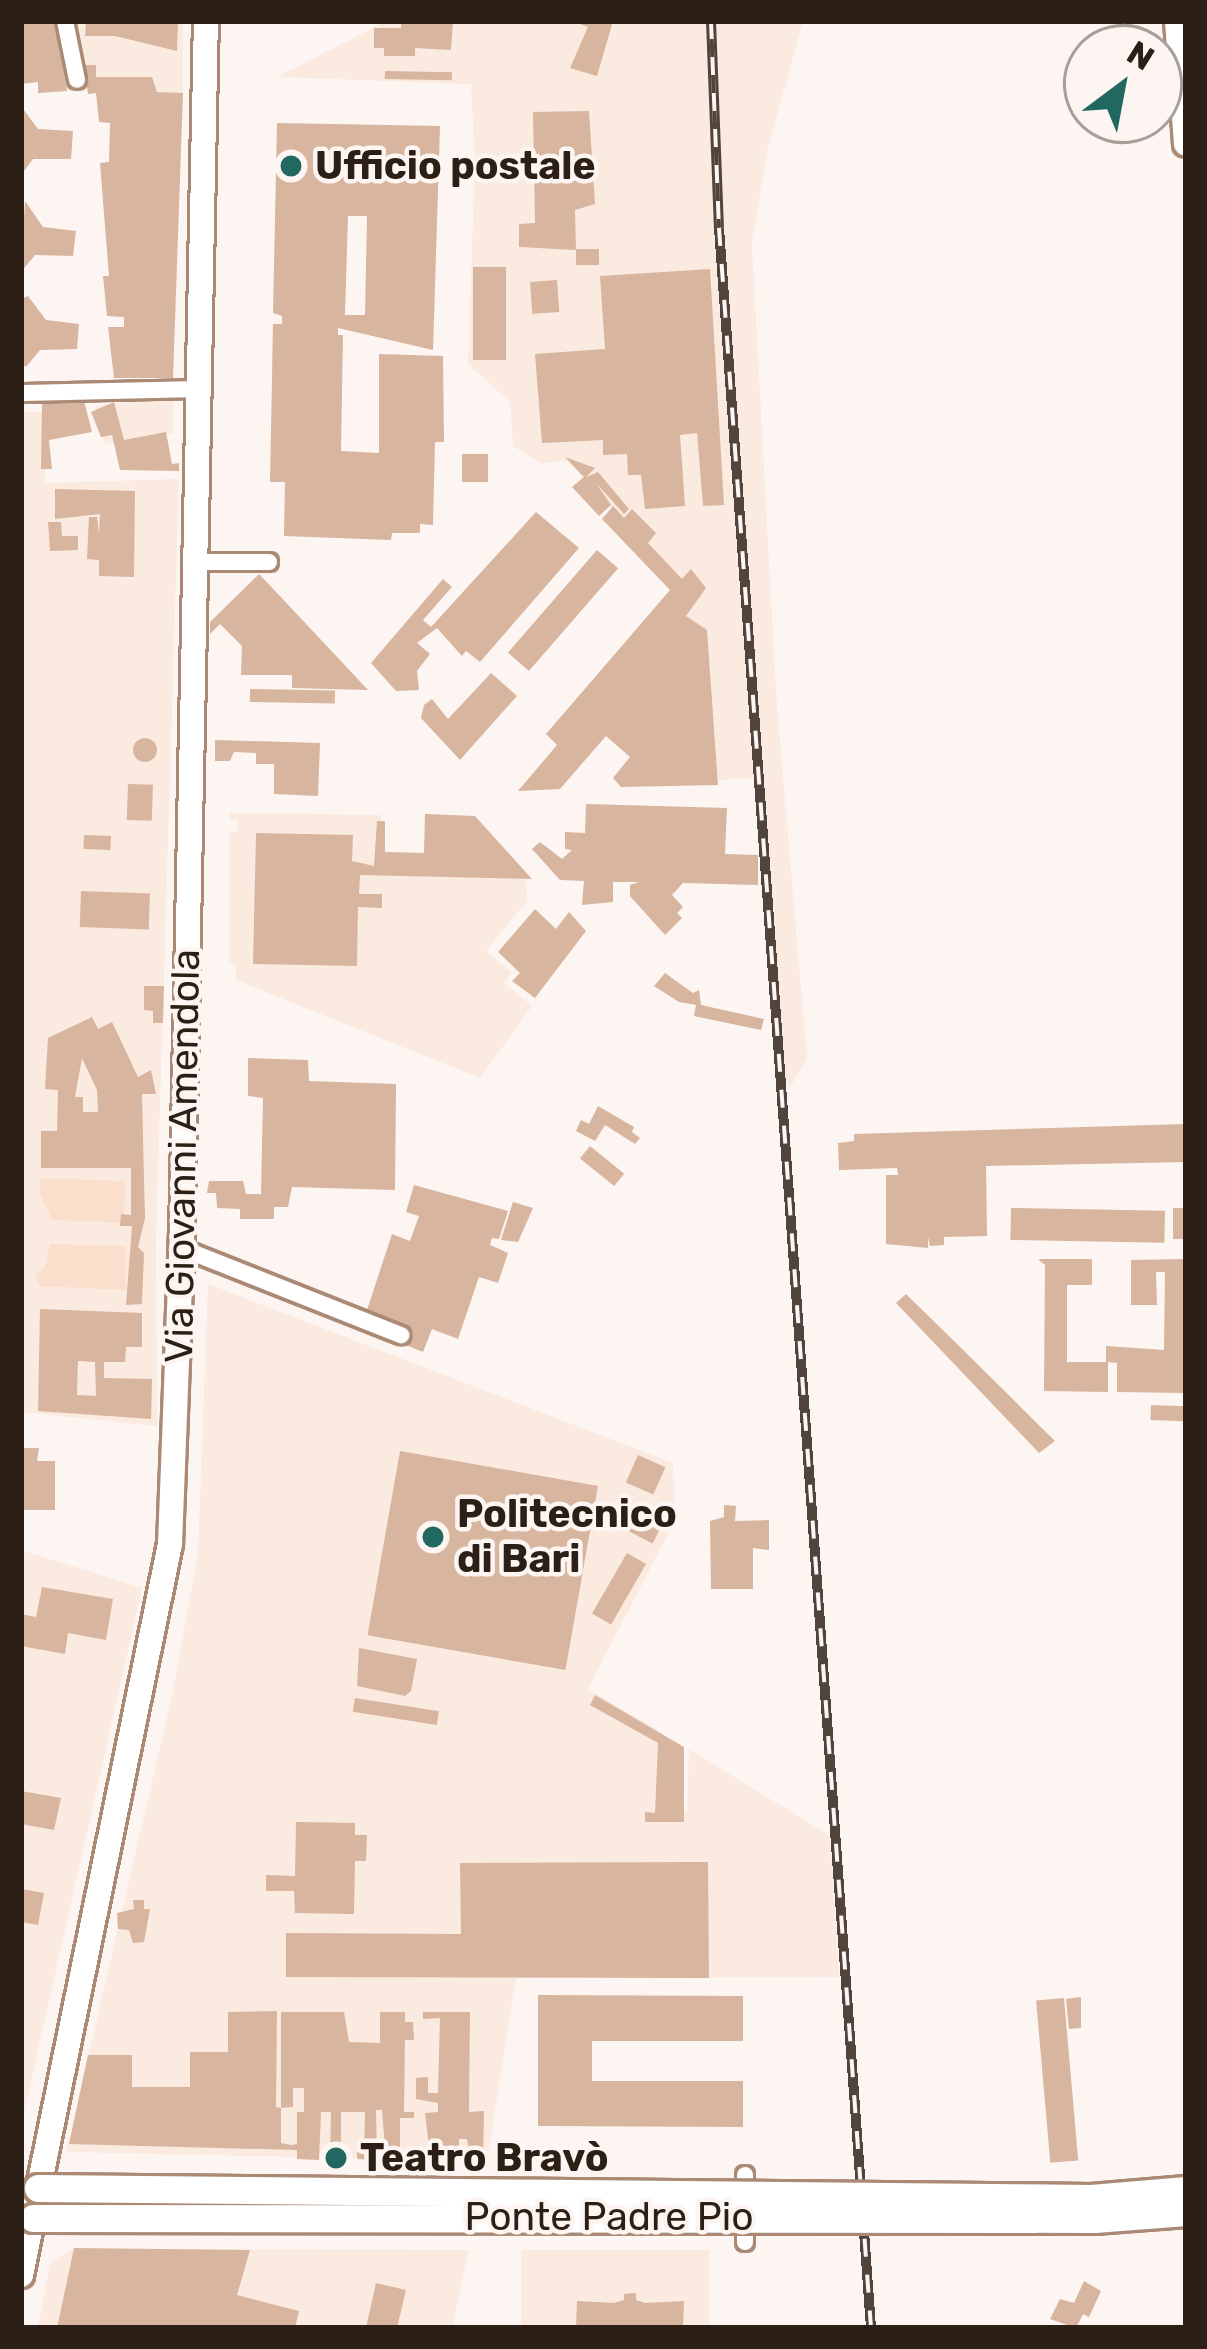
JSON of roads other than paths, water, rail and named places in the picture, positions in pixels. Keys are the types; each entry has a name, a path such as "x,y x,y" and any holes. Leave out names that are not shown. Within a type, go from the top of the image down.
{"main road":[{"name":"Via Giovanni Amendola","path":"21,2276 170,1544 181,1248 206,21"},
{"path":"1177,21 1186,144"},
{"name":"Ponte Padre Pio","path":"38,2188 1067,2198 1186,2190"},
{"name":"Ponte Padre Pio","path":"32,2218 1094,2219 1186,2212"}],"street":[{"path":"65,21 77,80"},
{"path":"21,392 201,389"},
{"path":"195,562 266,562"},
{"path":"181,1248 400,1335"},
{"path":"745,2175 745,2242"}],"railway":[{"path":"711,21 719,228 871,2328"}],"place":[{"name":"Ufficio postale","path":"291,166"},
{"name":"Politecnico di Bari","path":"433,1537"},
{"name":"Teatro Bravò","path":"336,2158"}]}
